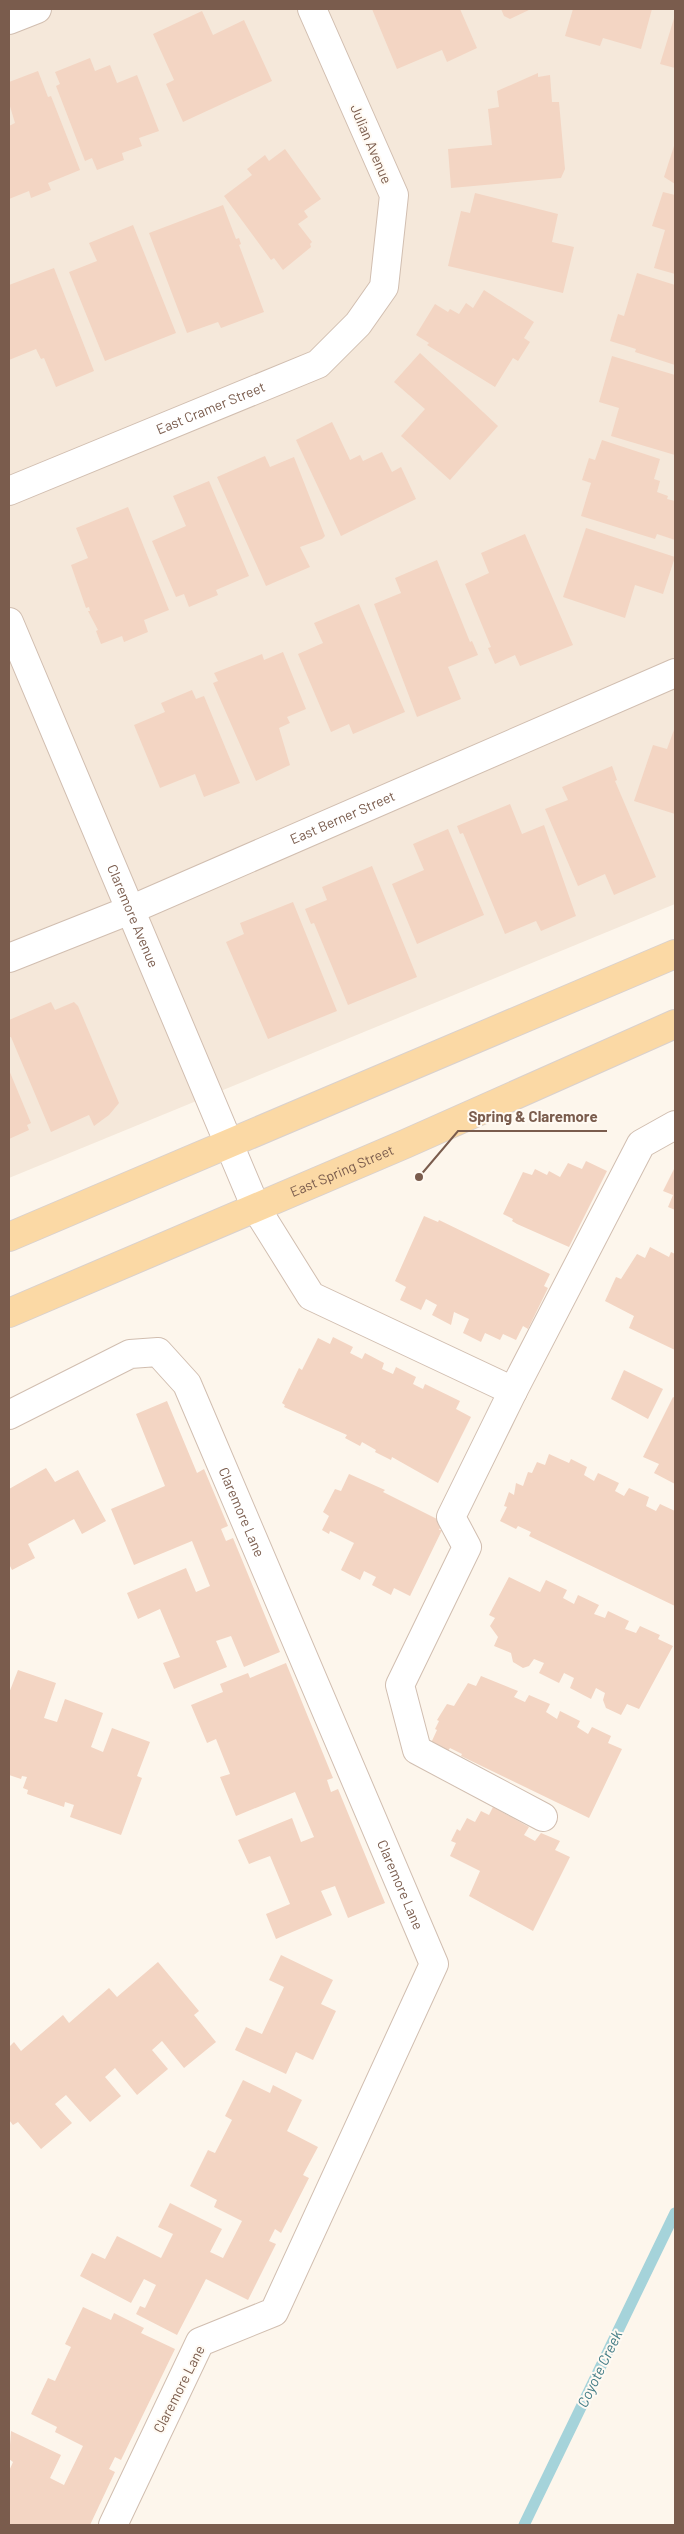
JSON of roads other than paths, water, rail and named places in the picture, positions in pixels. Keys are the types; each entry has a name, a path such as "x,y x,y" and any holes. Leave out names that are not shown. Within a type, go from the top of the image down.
{"main road":[{"path":"9,1237 675,954"},
{"name":"East Spring Street","path":"9,1313 256,1208 675,1024"}],"street":[{"path":"9,20 37,9"},
{"name":"Julian Avenue","path":"312,9 394,196 384,286"},
{"name":"East Cramer Street","path":"9,491 318,364 358,324 384,286"},
{"name":"Claremore Avenue","path":"9,622 256,1208"},
{"name":"East Berner Street","path":"9,958 130,910 675,673"},
{"path":"544,1816 417,1750 400,1685 467,1547 451,1517 512,1391 642,1144 675,1125"},
{"path":"256,1208 311,1296 512,1391"},
{"name":"Claremore Lane","path":"9,1416 130,1354 158,1352 187,1384 434,1964 274,2312 200,2342 113,2525"}],"waterway":[{"name":"Coyote Creek","path":"524,2525 675,2213"}],"place":[{"name":"Spring & Claremore","path":"419,1177"}]}
